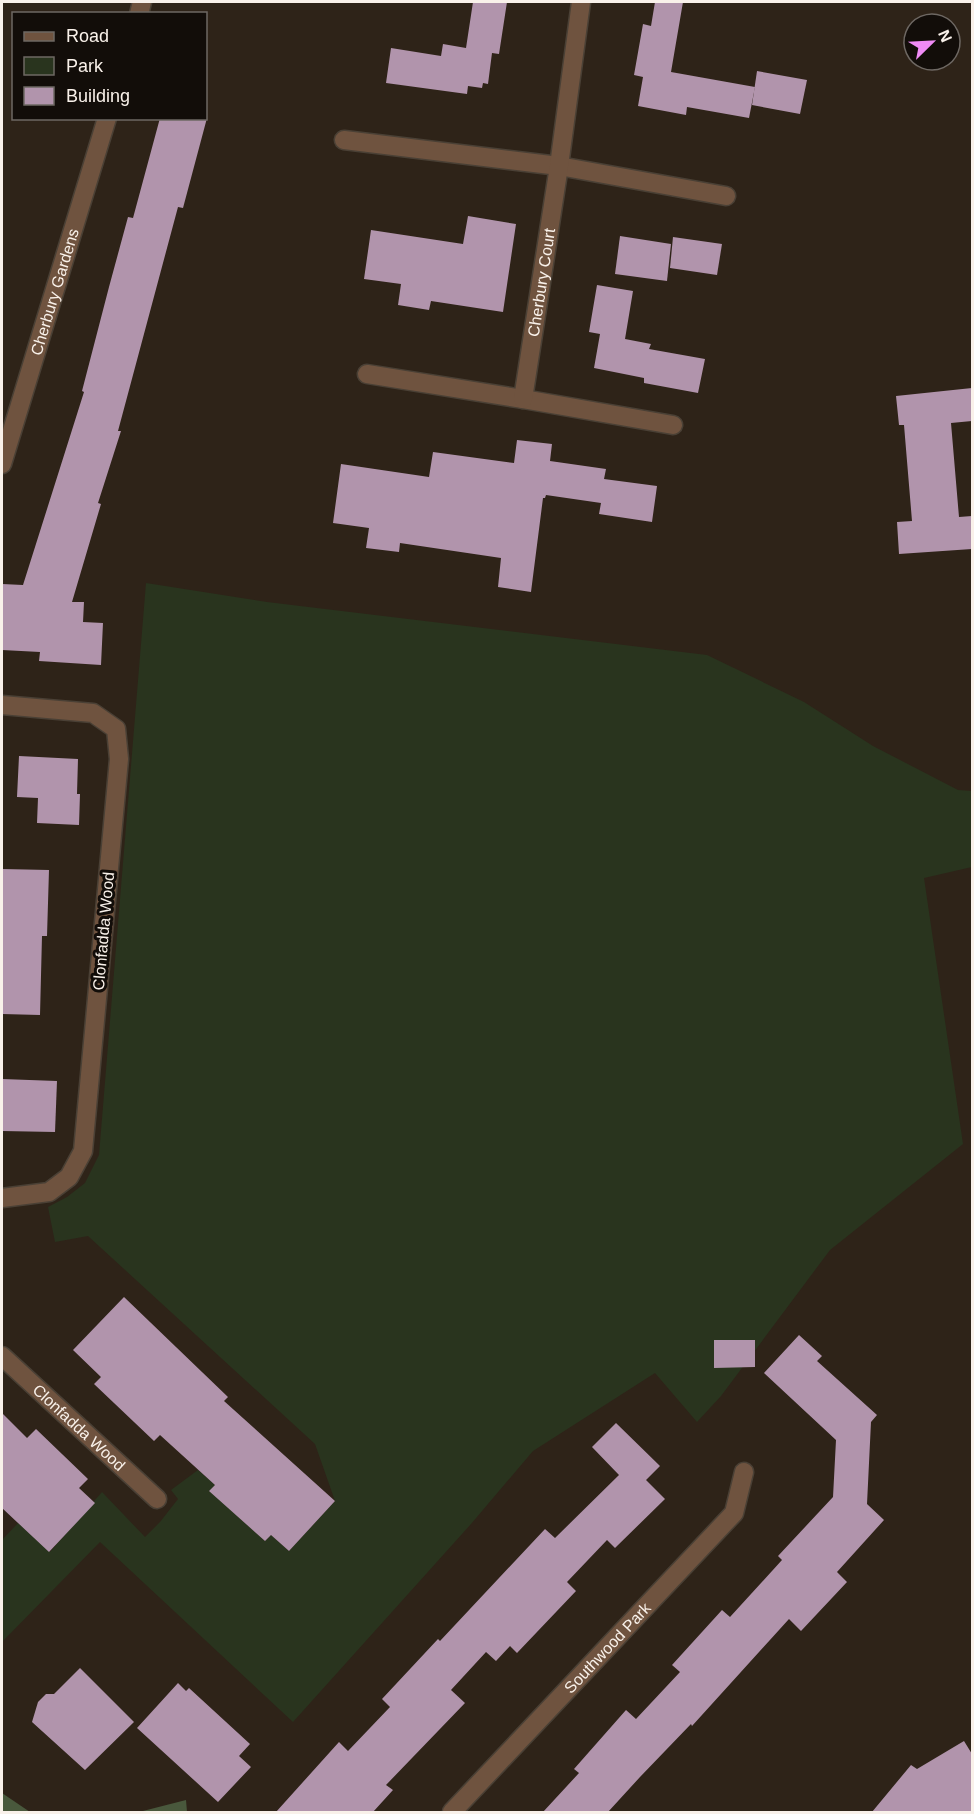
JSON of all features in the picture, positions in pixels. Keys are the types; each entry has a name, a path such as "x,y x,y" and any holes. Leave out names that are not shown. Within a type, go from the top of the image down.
{"street":[{"name":"Cherbury Court","path":"522,399 559,166 581,2"},
{"name":"Cherbury Gardens","path":"2,464 106,120"},
{"path":"344,140 559,166 726,196"},
{"path":"367,374 673,425"},
{"name":"Clonfadda Wood","path":"2,705 93,713 116,729 119,759 83,1151 69,1177 49,1192 2,1198"},
{"name":"Clonfadda Wood","path":"2,1356 157,1499"},
{"name":"Southwood Park","path":"452,1812 734,1514 744,1472"}],"green space":[{"path":"146,583 267,602 707,655 804,702 873,746 958,790 972,791 972,867 924,878 963,1144 830,1250 721,1396 697,1422 655,1373 533,1451 471,1524 293,1722 100,1542 2,1642 2,1540 18,1523 50,1552 102,1492 145,1537 178,1499 171,1490 198,1470 215,1485 210,1491 265,1541 271,1535 289,1551 335,1501 315,1444 88,1236 55,1242 48,1207 67,1197 85,1183 99,1155"},
{"path":"2,1793 30,1812 2,1812"},
{"path":"186,1800 187,1812 139,1812"}],"building":[{"path":"473,2 507,2 499,54 492,53 488,84 483,83 482,88 468,86 467,94 386,83 391,48 441,56 443,44 466,48"},
{"path":"655,2 683,2 671,72 755,87 749,118 687,107 686,115 638,106 643,77 634,75 643,24 651,26"},
{"path":"757,71 807,80 800,114 752,105"},
{"path":"159,120 206,120 183,208 178,207 118,431 121,431 98,503 101,504 72,602 84,602 83,622 103,623 101,665 39,661 40,652 2,650 2,584 23,585 84,392 82,391 128,217 133,218"},
{"path":"468,216 516,224 503,312 431,301 429,310 398,305 401,284 364,279 371,230 463,244"},
{"path":"620,236 671,244 667,281 615,274"},
{"path":"673,237 722,244 717,275 670,268"},
{"path":"597,285 633,291 625,339 651,344 649,349 705,359 698,393 644,383 644,378 594,368 600,334 589,332"},
{"path":"972,388 972,421 951,423 959,517 972,516 972,549 899,554 897,522 912,521 904,425 899,425 896,396"},
{"path":"517,440 552,444 550,461 606,469 604,479 657,486 652,522 599,514 601,503 546,495 543,498 531,592 498,587 501,558 400,543 399,552 366,548 369,528 333,523 341,464 429,477 433,452 514,463"},
{"path":"19,756 78,759 79,825 37,823 38,798 17,797"},
{"path":"2,869 49,870 47,936 42,936 40,1015 2,1014"},
{"path":"2,1079 57,1081 55,1132 2,1131"},
{"path":"124,1297 228,1397 224,1401 335,1501 289,1551 271,1535 265,1541 209,1491 215,1485 160,1435 154,1441 94,1384 101,1377 73,1350"},
{"path":"799,1335 822,1356 817,1361 877,1415 871,1422 867,1504 884,1520 837,1572 847,1582 801,1631 789,1619 692,1726 691,1724 608,1812 543,1812 579,1773 574,1769 626,1710 636,1719 680,1672 672,1665 722,1610 730,1617 782,1560 778,1556 833,1497 836,1440 764,1373"},
{"path":"714,1340 755,1340 755,1367 714,1368"},
{"path":"2,1413 27,1438 36,1429 88,1479 79,1488 95,1503 49,1552 2,1508"},
{"path":"616,1423 660,1466 646,1480 665,1499 615,1548 607,1540 567,1582 576,1591 517,1653 510,1646 496,1661 486,1652 451,1690 465,1703 386,1785 393,1790 373,1812 276,1812 339,1742 348,1751 390,1707 382,1699 545,1529 555,1538 619,1475 592,1447"},
{"path":"80,1668 134,1722 85,1770 32,1722 38,1702 46,1694 54,1694"},
{"path":"178,1683 186,1691 189,1688 250,1744 239,1756 251,1767 218,1802 137,1728"},
{"path":"964,1741 972,1754 972,1812 872,1812 911,1765 917,1769"}]}
